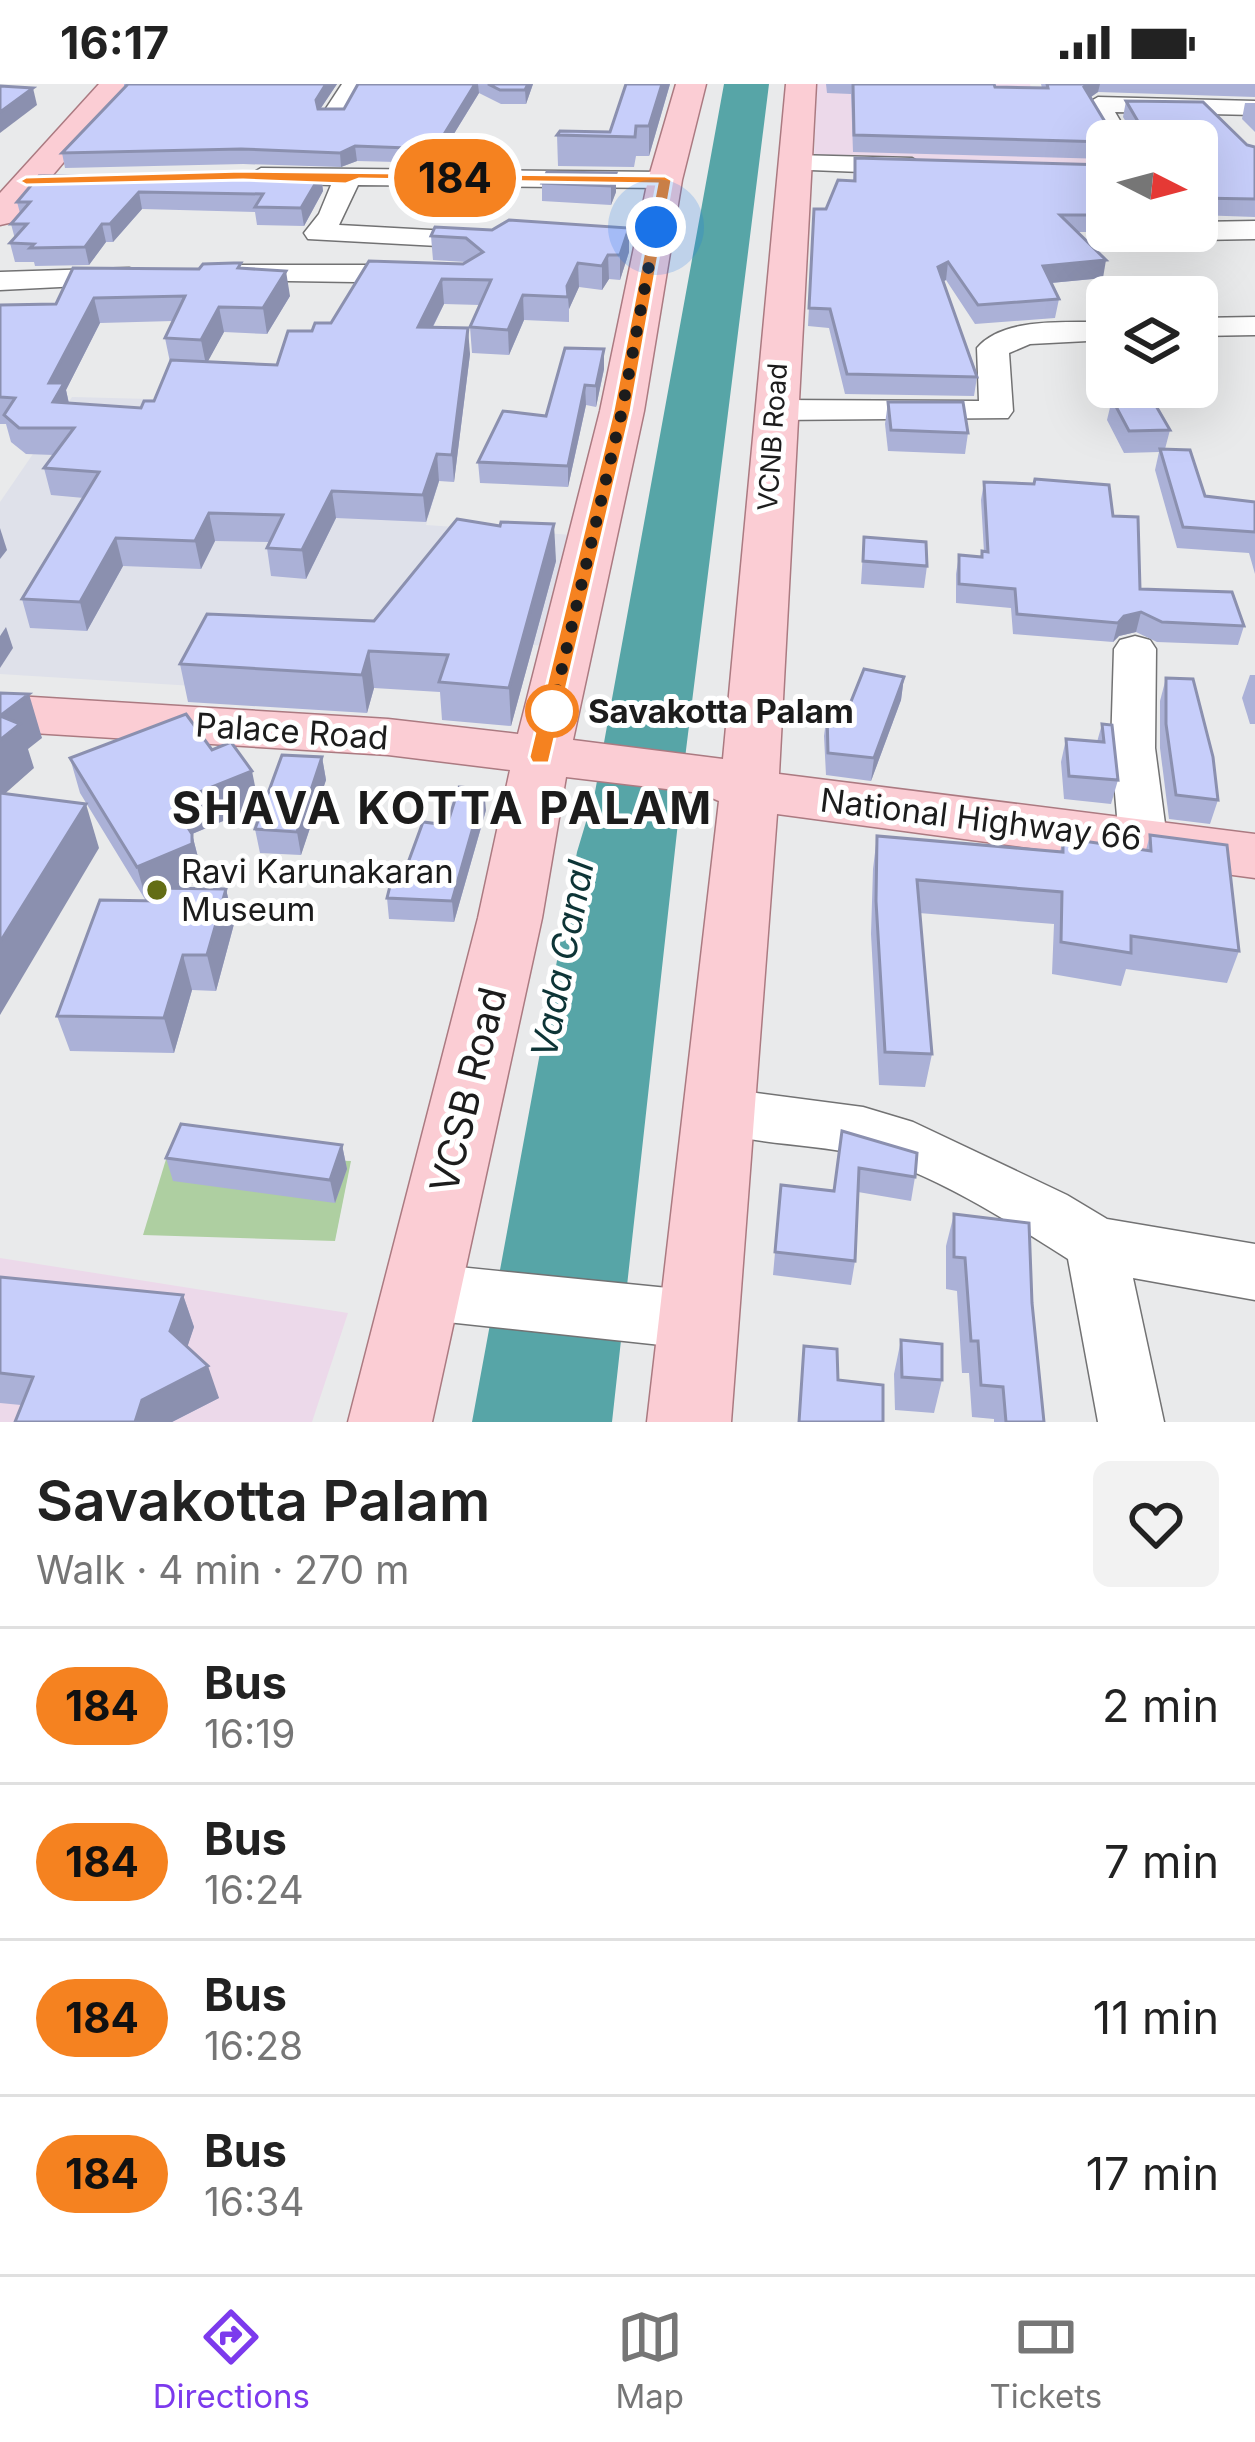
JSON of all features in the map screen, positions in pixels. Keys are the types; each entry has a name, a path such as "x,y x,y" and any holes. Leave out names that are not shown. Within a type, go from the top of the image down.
{"main road":[{"path":"0,214 115,84"},
{"name":"VCSB Road","path":"390,1422 510,918 558,777 665,180 691,84"},
{"name":"VCNB Road","path":"689,1422 719,1112 727,799 775,410 801,84"},
{"name":"Palace Road","path":"0,713 388,737 558,777 727,799"},
{"name":"National Highway 66","path":"727,799 988,820 1255,856"}],"street":[{"path":"333,116 354,84"},
{"path":"1093,94 1212,96 1248,108"},
{"path":"1212,96 1234,136"},
{"path":"794,163 950,166"},
{"path":"494,240 318,233 342,190 357,175 665,180"},
{"path":"243,176 455,202"},
{"path":"26,181 69,180"},
{"path":"1218,231 1255,230"},
{"path":"192,275 465,275"},
{"path":"0,281 148,276"},
{"path":"1218,327 1255,326"},
{"path":"775,410 996,411 992,348 1025,335 1086,333"},
{"path":"1135,649 1133,748 1143,839"},
{"path":"719,1112 862,1131 913,1146 1095,1244 1255,1272"},
{"path":"1095,1244 1131,1422"},
{"path":"419,1291 698,1320"}],"shaded area":[{"path":"817,84 1030,84 1033,96 1092,98 1100,120 1086,120 1086,168 814,160"},
{"path":"72,397 462,407 426,525 573,535 546,646 483,642 226,688 0,674 0,502"},
{"path":"0,1258 348,1313 312,1422 0,1422"}],"green space":[{"path":"167,1156 351,1161 335,1241 143,1235"}],"water":[{"name":"Vada Canal","path":"724,84 769,84 686,750 612,1422 472,1422 577,852 595,792"}],"building":[{"path":"128,84 326,84 316,100 318,109 344,109 358,84 475,84 435,149 355,146 340,153 241,149 62,153"},
{"path":"488,84 528,84 525,90 500,90"},
{"path":"626,84 662,84 649,126 636,126 635,137 557,135 560,131 610,132"},
{"path":"853,84 1048,88 1047,84 1089,84 1084,87 1104,120 1086,120 1086,141 854,135"},
{"path":"0,86 33,88 0,112"},
{"path":"1126,101 1203,102 1247,145 1255,147 1255,199 1218,198 1218,120 1137,120"},
{"path":"855,158 1086,164 1086,215 1060,215 1086,240 1086,252 1098,252 1106,260 1043,266 1059,299 978,305 948,262 938,267 977,377 847,374 830,309 809,308 814,209 826,209 838,180 855,181"},
{"path":"547,172 616,173 611,186 542,183"},
{"path":"321,174 301,208 255,207 263,194 139,192 110,224 102,224 85,247 30,248 34,244 10,243 27,224 11,224 30,202 17,202 39,176"},
{"path":"509,220 629,228 620,255 608,255 602,266 578,263 567,286 568,297 523,295 508,330 470,327 491,280 442,279 418,327 468,328 452,455 437,454 423,495 332,491 302,550 267,548 283,515 209,513 195,541 116,538 80,602 22,599 99,472 44,468 74,428 19,428 4,415 15,398 0,397 0,305 56,304 73,268 199,269 203,264 241,263 238,268 286,271 263,308 219,307 201,340 165,338 185,296 94,298 49,383 64,383 53,402 141,408 144,401 154,401 171,360 277,365 288,331 312,331 315,323 331,323 369,261 463,264 483,252 466,238 431,236 435,227 492,230"},
{"path":"565,348 604,349 596,386 585,385 568,466 478,462 503,411 546,416"},
{"path":"888,402 963,402 968,433 891,430"},
{"path":"1117,408 1157,408 1170,430 1129,431"},
{"path":"1160,449 1190,450 1205,496 1255,502 1255,532 1183,527"},
{"path":"1035,479 1109,485 1113,516 1138,517 1140,589 1232,592 1244,626 1162,622 1141,612 1124,616 1118,623 1017,614 1015,589 959,584 959,555 982,557 982,551 988,552 984,482 1034,484"},
{"path":"457,519 500,526 501,522 554,524 509,688 439,682 448,655 369,651 362,675 180,664 207,614 374,621"},
{"path":"864,537 926,542 927,566 863,561"},
{"path":"864,669 904,677 874,758 828,753 827,713 846,714"},
{"path":"1166,678 1193,679 1213,757 1218,800 1176,795 1166,724"},
{"path":"0,693 29,694 0,716"},
{"path":"186,714 212,750 231,742 252,771 172,803 192,834 192,844 137,867 70,758"},
{"path":"0,716 20,724 0,740"},
{"path":"1102,724 1112,725 1118,780 1069,776 1066,739 1104,742"},
{"path":"282,755 322,757 297,832 255,829"},
{"path":"459,787 484,789 452,901 387,898 394,870 405,871 423,822 447,825"},
{"path":"0,793 86,804 0,942"},
{"path":"1150,835 1227,845 1239,951 1131,936 1131,953 1061,942 1062,892 917,880 932,1054 885,1052 877,836 1063,852 1063,838 1151,851"},
{"path":"150,888 226,889 207,955 183,955 164,1018 57,1016 100,900 158,901"},
{"path":"181,1124 342,1145 330,1180 166,1158"},
{"path":"842,1131 917,1153 915,1177 859,1168 855,1261 775,1252 781,1185 834,1191"},
{"path":"954,1214 1029,1223 1044,1422 1006,1422 1003,1387 981,1385 978,1341 971,1341 965,1258 954,1257"},
{"path":"0,1277 183,1295 170,1331 208,1366 142,1400 135,1422 15,1422 33,1377 0,1373"},
{"path":"901,1340 942,1344 942,1380 902,1377"},
{"path":"804,1346 837,1349 838,1380 883,1385 883,1422 799,1422"}],"bus line":[{"name":"184","path":"26,181 243,176 346,180 357,175 665,180 622,411 541,757"}],"place":[{"name":"Savakotta Palam","path":"552,711"},
{"name":"Ravi Karunakaran Museum","path":"157,890"}],"district":[{"name":"SHAVA KOTTA PALAM","path":"443,808"}],"route":[{"path":"552,711 622,411 656,227"}]}
